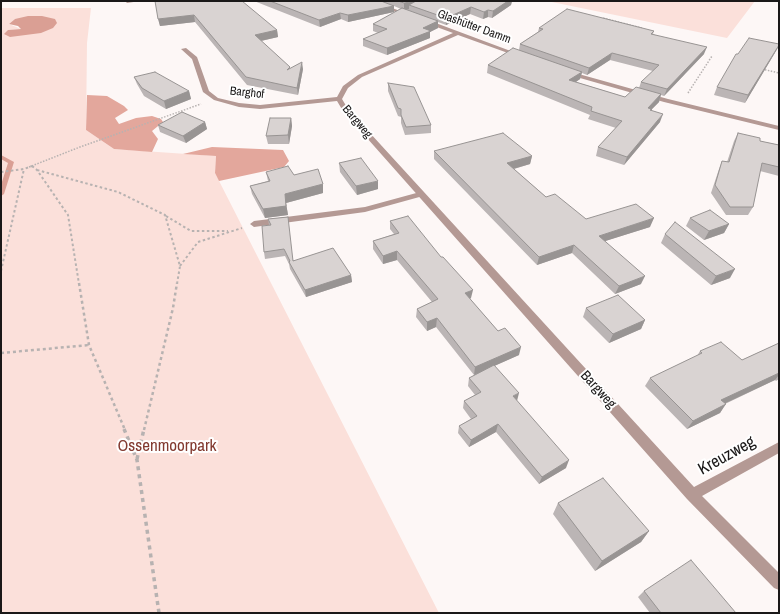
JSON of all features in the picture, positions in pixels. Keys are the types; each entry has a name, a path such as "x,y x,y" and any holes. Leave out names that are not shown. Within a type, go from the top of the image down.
{"street":[{"path":"127,2 138,1"},
{"name":"Glashütter Damm","path":"370,1 415,18"},
{"name":"Glashütter Damm","path":"422,20 528,58"},
{"name":"Bargweg","path":"458,33 360,76 345,87 339,98 346,110 420,194 692,495 779,583"},
{"name":"Barghof","path":"184,49 195,58 206,92 216,99 239,105 260,107 339,98"},
{"path":"562,70 680,104 779,128"},
{"path":"254,224 365,209 420,194"},
{"name":"Kreuzweg","path":"692,495 779,446"}],"path":[{"path":"597,22 603,18 648,30"},
{"path":"680,104 712,56"},
{"path":"758,68 779,73"},
{"path":"2,172 24,169 80,147 216,99"},
{"path":"32,166 37,170 68,215 90,345 137,460 159,613"},
{"path":"1,271 24,169"},
{"path":"37,170 118,192 165,215 191,231 232,231"},
{"path":"165,215 180,266"},
{"path":"137,460 172,308 180,266 198,242 254,224"},
{"path":"1,353 90,345"}],"green space":[{"path":"547,1 755,1 727,38"},
{"name":"Ossenmoorpark","path":"1,8 91,8 87,43 86,130 114,149 216,156 215,173 439,613 1,613","holes":["15,19 41,33 8,30 21,29 9,24"]}],"shaded area":[{"path":"28,16 42,16 55,19 57,23 53,28 41,33 10,37 4,34 8,30 21,29 18,26 9,24 15,19"},
{"path":"87,95 107,96 124,106 128,110 115,118 119,124 136,118 152,116 161,119 163,122 152,131 158,139 152,152 114,149 86,130"},
{"path":"212,147 283,150 289,161 284,167 219,181 215,173 216,156 183,154"}],"building":[{"path":"155,1 242,1 277,30 255,35 290,67 287,70 302,62 297,88 246,77 194,15 158,19"},
{"path":"270,1 381,1 394,6 348,15 340,13 319,20"},
{"path":"398,1 416,1 404,3"},
{"path":"416,1 508,1 493,11 488,10 484,12 471,7 446,18 409,5"},
{"path":"402,8 438,21 423,28 431,31 387,48 363,39 387,29 373,24"},
{"path":"567,9 654,31 651,34 707,47 667,89 641,82 659,65 612,53 589,68 520,44 543,29 539,28"},
{"path":"749,38 779,45 748,95 717,87 736,54 738,54"},
{"path":"513,48 582,72 569,80 625,97 636,87 661,94 648,108 663,114 627,157 598,147 622,121 591,111 592,107 488,65"},
{"path":"155,72 189,91 164,101 142,88 134,77"},
{"path":"388,83 414,87 431,125 406,127 401,115 401,109 398,108"},
{"path":"182,112 205,122 183,136 158,125"},
{"path":"270,118 291,118 288,135 266,136"},
{"path":"503,133 532,156 507,163 546,197 555,194 586,219 636,204 654,218 599,236 645,276 619,286 574,245 539,257 434,151"},
{"path":"738,133 760,138 760,141 779,145 779,167 762,163 753,207 730,207 715,185 722,161 729,162"},
{"path":"361,158 378,181 356,186 339,163"},
{"path":"288,166 294,175 318,169 323,184 285,194 286,206 263,209 250,186 270,181 266,172"},
{"path":"710,210 729,224 709,231 690,218"},
{"path":"408,216 441,257 443,257 473,290 465,293 498,331 505,328 521,347 475,367 437,318 427,322 417,309 438,299 397,251 383,256 373,241 399,233 390,221"},
{"path":"288,217 293,261 333,248 351,275 305,290 289,262 290,261 284,249 264,252 262,226 271,225 268,219"},
{"path":"675,222 735,269 716,276 665,234"},
{"path":"618,295 645,320 613,334 586,308"},
{"path":"721,342 742,360 779,343 779,373 721,400 726,404 693,421 650,378 702,353 700,351"},
{"path":"494,365 519,393 513,396 569,460 542,477 498,424 471,440 459,426 477,416 464,401 481,392 469,378"},
{"path":"603,478 649,531 602,561 558,503"},
{"path":"691,560 736,613 661,613 644,591"}],"waterway":[{"path":"1,157 11,162 1,194"}]}
